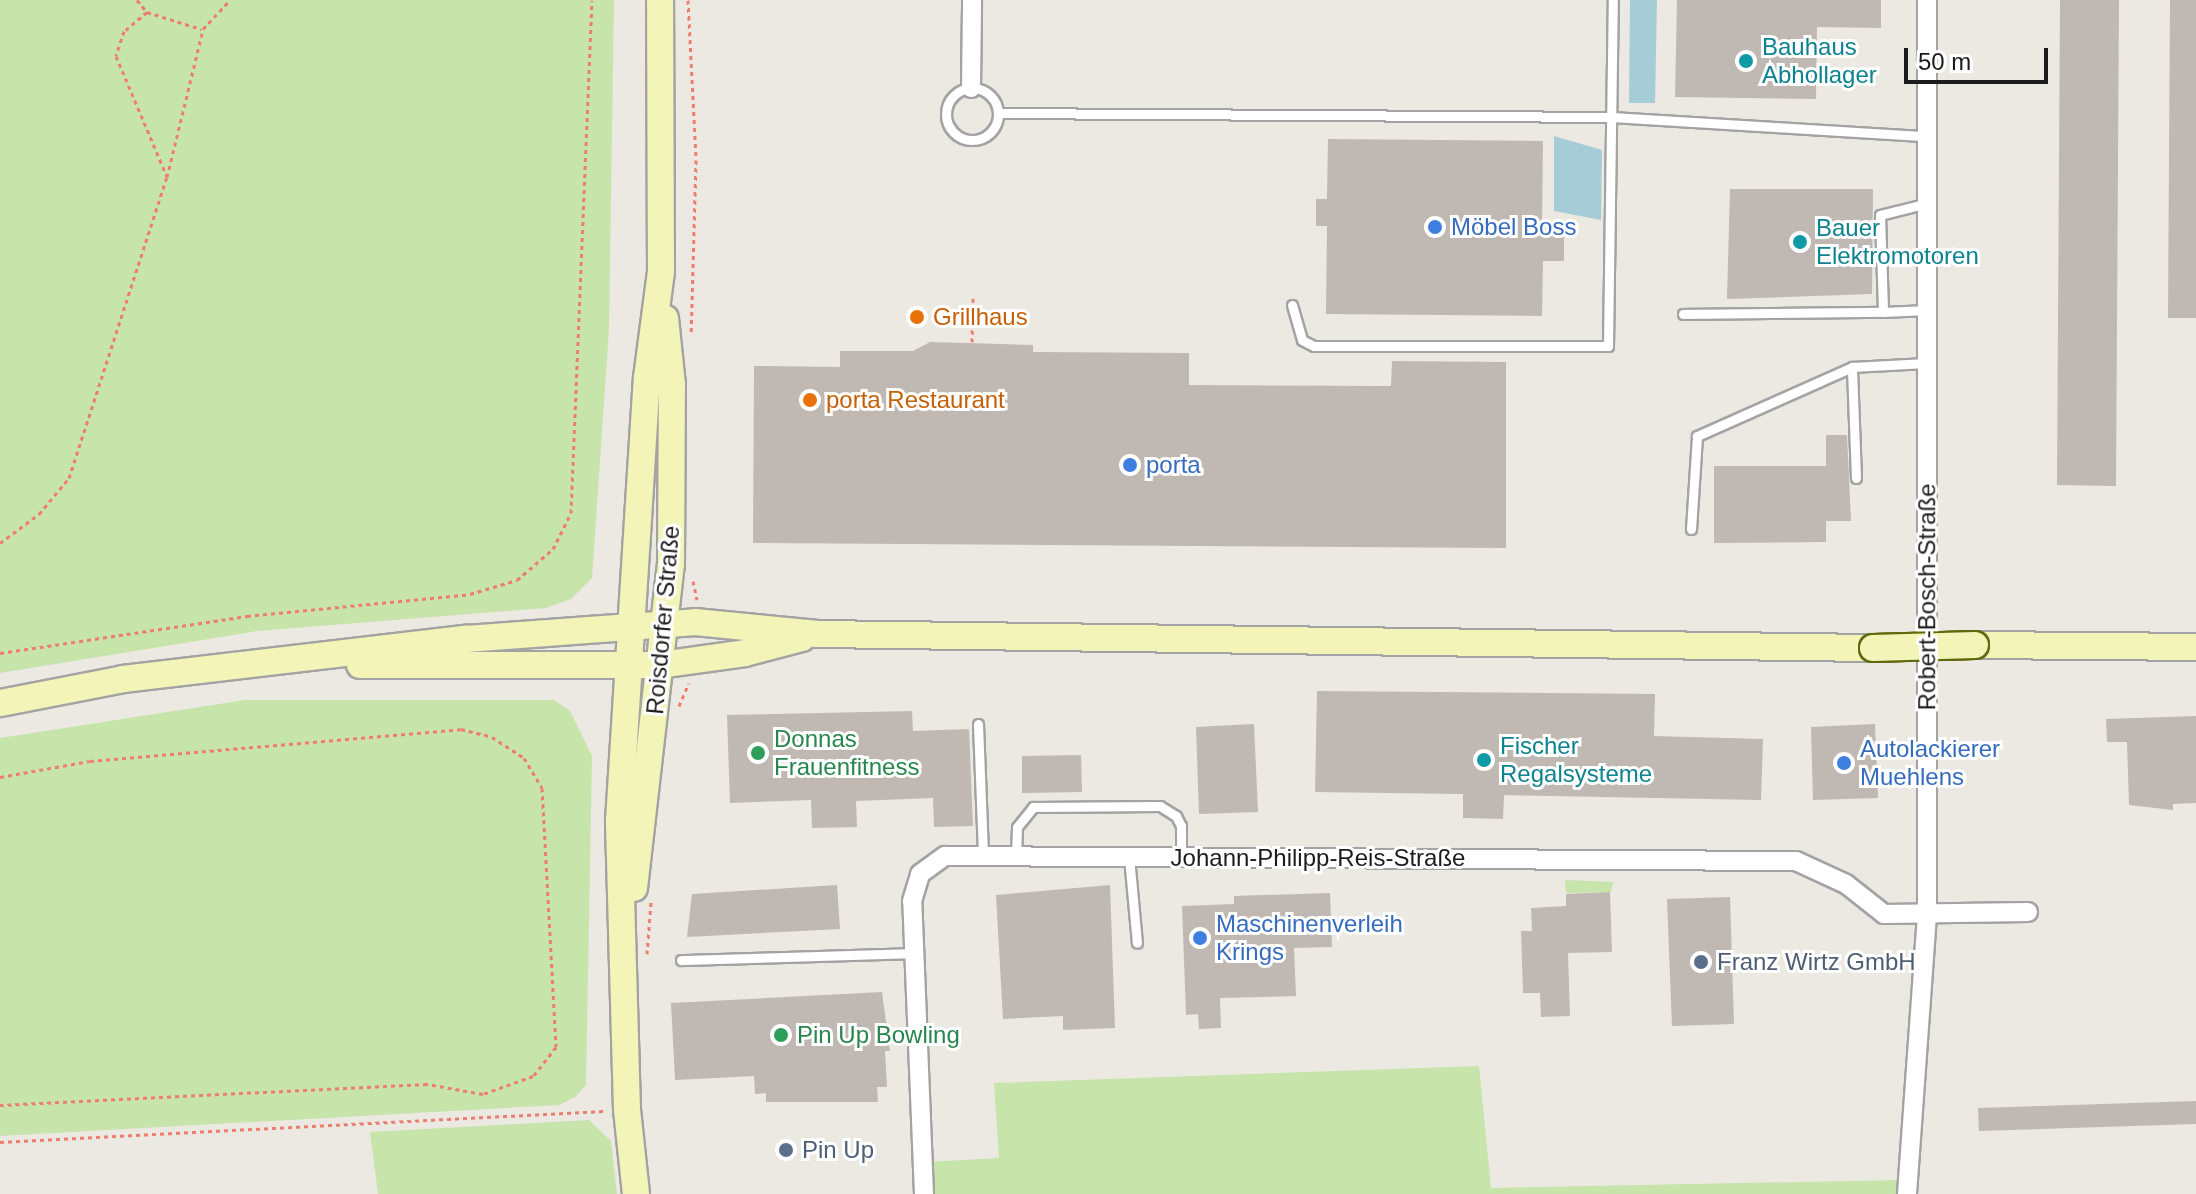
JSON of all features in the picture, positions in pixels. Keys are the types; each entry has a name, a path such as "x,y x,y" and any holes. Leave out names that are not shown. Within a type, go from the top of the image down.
{"main road":[{"name":"Roisdorfer Straße","path":"624,969 671,564 672,385 661,271 660,0"},
{"name":"Roisdorfer Straße","path":"636,1194 627,1110 619,821 647,378 661,271"},
{"path":"0,703 123,679 466,639 664,623 817,634 1873,648 1975,645 2196,647"},
{"path":"277,663 660,665 745,653 817,634"}],"street":[{"path":"971,88 972,0"},
{"name":"Robert-Bosch-Straße","path":"1907,1194 1927,914 1927,310 1924,204 1927,0"},
{"name":"Johann-Philipp-Reis-Straße","path":"924,1194 912,901 920,874 945,856 1796,861 1846,884 1884,914 2028,912"}],"lane":[{"path":"1292,305 1295,327 1302,340 1314,346 1608,346 1613,0"},
{"path":"971,88 987,92 998,113 992,130 975,140 952,130 946,113 950,101 971,88"},
{"path":"998,113 1612,117 1925,136"},
{"path":"1883,312 1880,215 1924,204"},
{"path":"1683,314 1927,310"},
{"path":"1691,529 1697,436 1852,367 1926,363"},
{"path":"1852,367 1856,478"},
{"path":"978,724 983,856"},
{"path":"1016,856 1020,818 1033,807 1160,806 1176,816 1181,826 1181,857"},
{"path":"1129,857 1137,943"},
{"path":"681,960 913,953"}],"path":[{"path":"137,0 147,12 203,29"},
{"path":"0,543 39,514 69,478 167,177 203,29 230,0"},
{"path":"0,653 247,616 470,594 517,580 553,549 571,513 592,0"},
{"path":"147,12 124,31 116,56 167,177"},
{"path":"972,342 973,298"},
{"path":"0,777 90,761 445,730 492,737 524,758 542,788 556,1047 533,1076 483,1094 427,1084 0,1105"},
{"path":"0,1142 627,1110"}],"green space":[{"path":"0,0 614,0 609,330 592,578 571,599 546,608 257,631 0,673"},
{"path":"245,700 554,700 570,711 592,756 586,1085 575,1097 559,1105 0,1136 0,738"},
{"path":"1565,880 1613,882 1611,892 1566,893"},
{"path":"1479,1066 1491,1188 1900,1180 1898,1194 929,1194 927,1162 999,1158 994,1083"},
{"path":"589,1120 611,1141 617,1194 378,1194 370,1132"}],"water":[{"path":"1630,0 1657,0 1655,103 1629,103"},
{"path":"1554,136 1602,150 1601,220 1554,211"}],"building":[{"name":"Bauhaus Abhollager","path":"1677,0 1881,0 1881,28 1817,27 1816,99 1675,97"},
{"path":"2060,0 2119,0 2116,486 2057,485"},
{"path":"2170,0 2196,0 2196,318 2168,318"},
{"name":"Möbel Boss","path":"1328,139 1543,141 1542,228 1564,228 1564,261 1543,261 1542,316 1326,314 1327,226 1316,226 1316,199 1327,199"},
{"name":"Bauer Elektromotoren","path":"1730,189 1873,189 1872,294 1727,299"},
{"name":"porta","path":"930,342 1033,345 1033,352 1189,353 1189,385 1391,386 1392,361 1506,362 1506,548 753,543 754,366 840,367 840,351 913,351"},
{"path":"1826,435 1847,435 1851,521 1826,521 1826,542 1714,543 1714,466 1826,466"},
{"path":"1317,691 1655,694 1654,736 1763,739 1761,800 1504,795 1503,819 1463,818 1463,794 1315,792"},
{"path":"912,711 913,731 969,729 973,826 934,827 933,798 856,801 857,827 812,828 811,800 730,803 727,715"},
{"path":"2196,716 2196,803 2173,804 2173,810 2129,805 2127,742 2107,742 2106,719"},
{"path":"1254,724 1258,812 1199,814 1196,727"},
{"name":"Autolackierer Muehlens","path":"1875,724 1878,798 1813,800 1811,727"},
{"path":"1081,755 1082,792 1022,793 1022,756"},
{"path":"837,885 840,929 687,937 692,894"},
{"path":"1110,885 1115,1028 1063,1030 1063,1016 1003,1019 996,895"},
{"path":"1610,892 1612,952 1568,953 1570,1016 1541,1017 1540,993 1523,993 1521,931 1532,931 1531,908 1566,906 1566,894"},
{"path":"1330,893 1332,947 1294,948 1296,996 1220,998 1221,1028 1199,1029 1198,1014 1186,1015 1182,906 1234,904 1234,896"},
{"name":"Franz Wirtz GmbH","path":"1730,897 1734,1024 1672,1026 1667,899"},
{"name":"Pin Up Bowling","path":"882,992 890,1051 885,1051 887,1087 877,1087 878,1102 766,1102 766,1093 755,1094 754,1076 675,1080 671,1003"},
{"path":"2196,1101 2196,1124 1979,1131 1978,1108"}],"place":[{"name":"Bauhaus Abhollager","path":"1746,61"},
{"name":"Möbel Boss","path":"1435,227"},
{"name":"Bauer Elektromotoren","path":"1800,242"},
{"name":"Grillhaus","path":"917,317"},
{"name":"porta Restaurant","path":"810,400"},
{"name":"porta","path":"1130,465"},
{"name":"Donnas Frauenfitness","path":"758,753"},
{"name":"Fischer Regalsysteme","path":"1484,760"},
{"name":"Autolackierer Muehlens","path":"1844,763"},
{"name":"Maschinenverleih Krings","path":"1200,938"},
{"name":"Franz Wirtz GmbH","path":"1701,962"},
{"name":"Pin Up Bowling","path":"781,1035"},
{"name":"Pin Up","path":"786,1150"}]}
